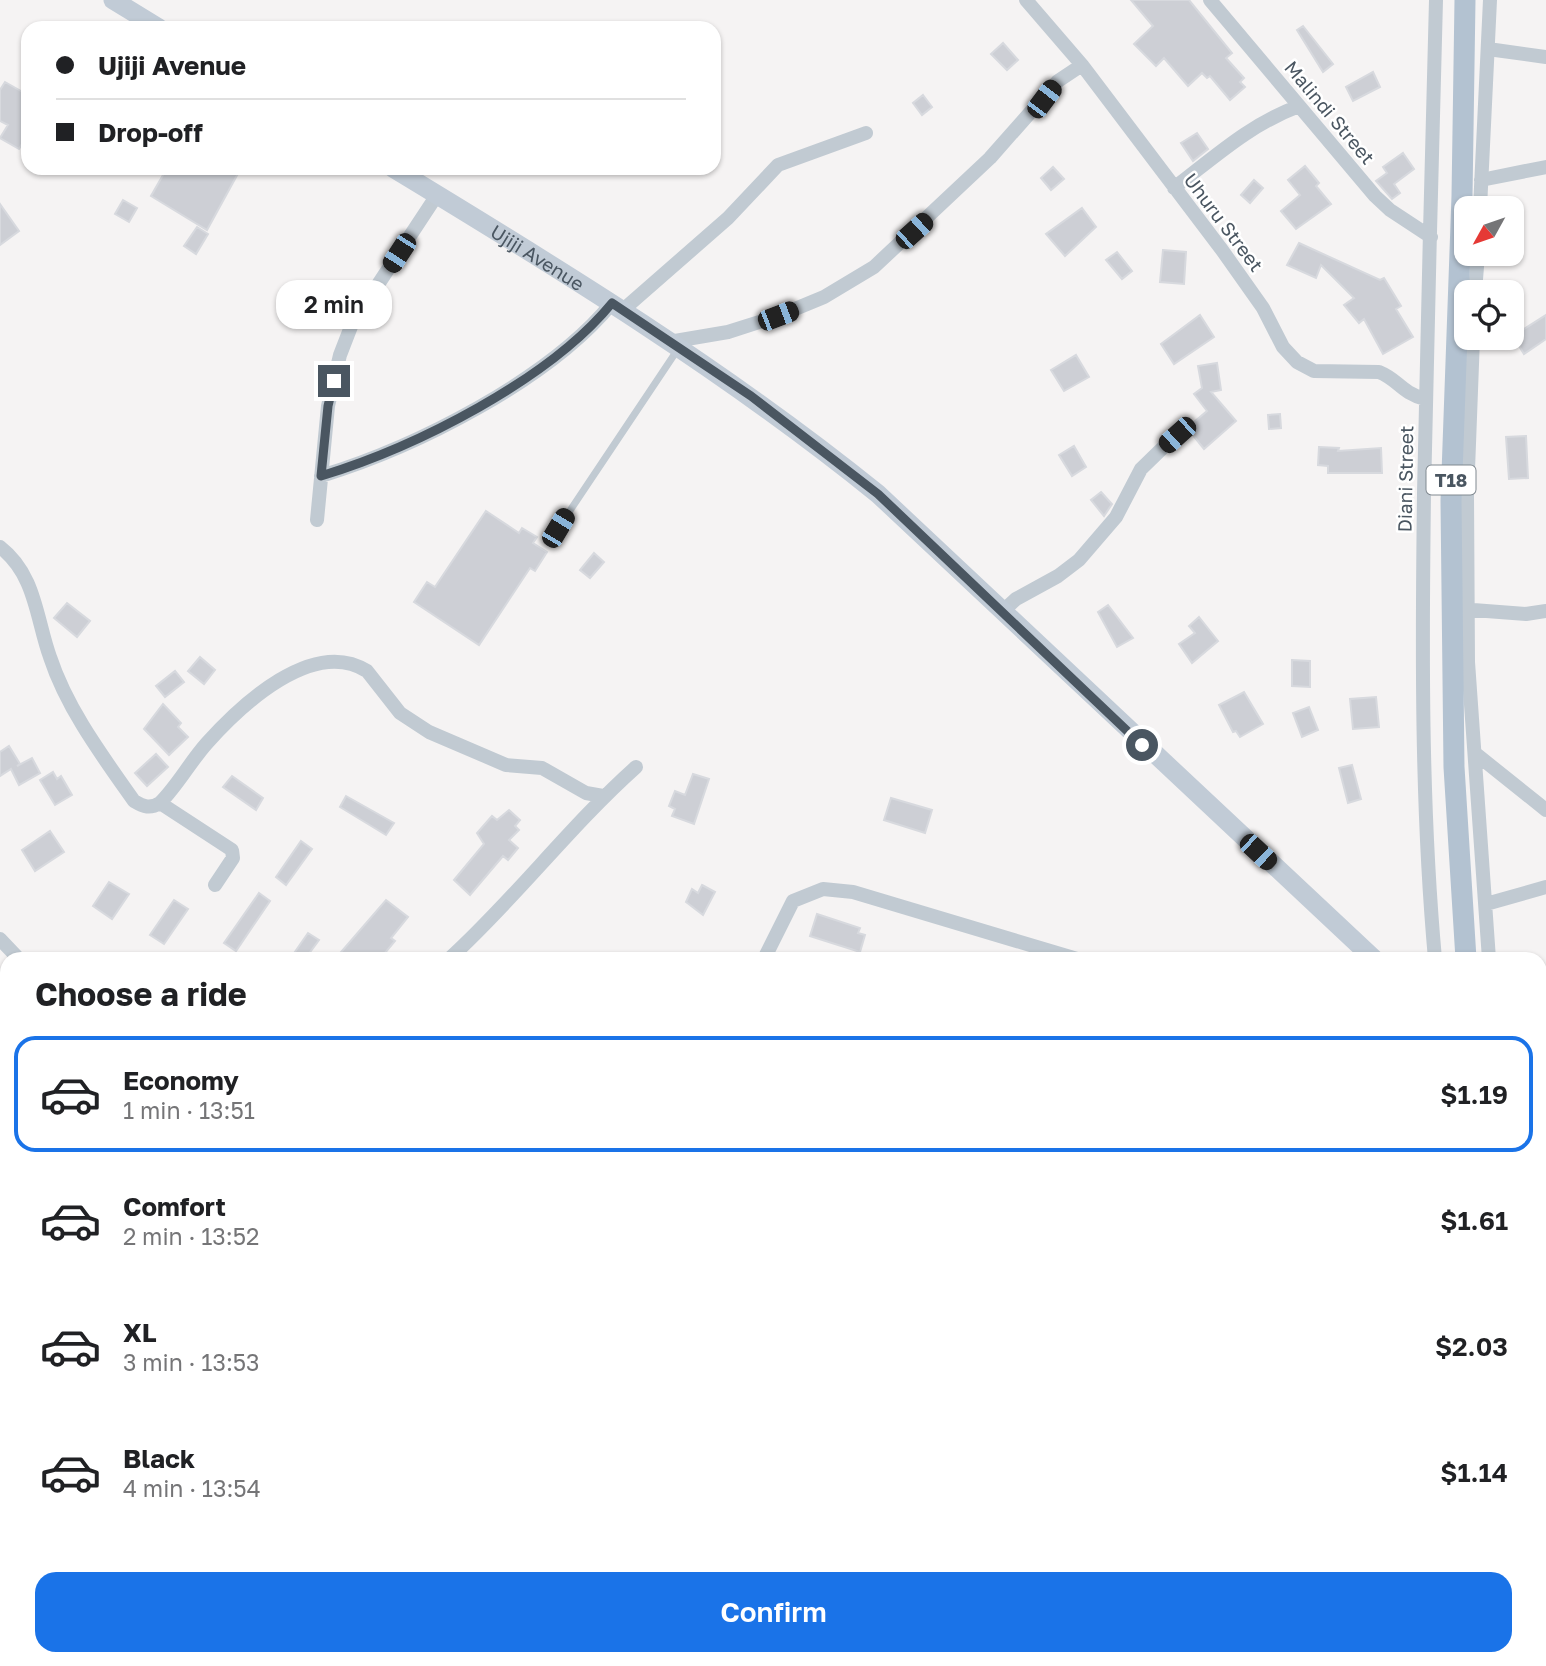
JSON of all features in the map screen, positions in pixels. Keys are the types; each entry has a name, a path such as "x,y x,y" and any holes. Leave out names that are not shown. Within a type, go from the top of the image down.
{"main road":[{"path":"113,0 148,21"},
{"name":"T18","path":"1465,0 1462,196 1451,501 1460,609 1454,767 1466,952"},
{"name":"Ujiji Avenue","path":"404,175 618,306 813,442 878,494 1004,610 1142,745 1366,952"}],"street":[{"name":"Uhuru Street","path":"1026,0 1082,65 1222,250 1263,309 1283,347 1297,362 1314,371 1379,372 1388,375 1406,394 1426,399"},
{"name":"Malindi Street","path":"1210,0 1375,196 1390,210 1431,237"},
{"path":"1425,0 1436,20"},
{"name":"Diani Street","path":"1435,952 1427,871 1423,764 1426,399 1436,0"},
{"path":"1480,196 1490,0"},
{"path":"1488,49 1546,57"},
{"path":"674,345 778,316 824,297 874,267 990,158 1058,81 1082,65"},
{"path":"1174,188 1246,130 1266,118 1299,106"},
{"path":"321,476 374,460 462,416 591,329 728,218 778,165 866,133"},
{"path":"1481,180 1546,167"},
{"path":"317,520 328,406 340,355 352,324 437,195"},
{"path":"1473,350 1460,609 1468,662 1476,754 1478,839 1489,952"},
{"path":"1004,610 1016,599 1058,576 1079,560 1116,517 1141,469 1177,435"},
{"path":"0,547 23,572 35,597 50,658 86,729 134,801 148,807 160,803 207,742 249,703 273,684 321,661 360,667 367,671 400,713 429,732 506,765 542,768 586,793 603,796"},
{"path":"1460,609 1526,614 1546,611"},
{"path":"1476,754 1546,810"},
{"path":"456,952 487,923 603,796 636,768"},
{"path":"160,803 232,850 233,858 215,885"},
{"path":"1486,904 1546,887"},
{"path":"768,952 793,901 823,889 853,892 1053,952"},
{"path":"0,939 12,952"}],"lane":[{"path":"549,542 674,345"}],"building":[{"path":"1131,0 1189,0 1232,53 1226,58 1244,78 1240,82 1245,87 1230,100 1210,76 1207,78 1202,73 1188,86 1164,58 1156,66 1134,44 1153,26"},
{"path":"1303,26 1333,64 1323,72 1297,30"},
{"path":"1003,43 1018,60 1007,70 991,54"},
{"path":"1373,72 1380,87 1353,101 1346,87"},
{"path":"5,82 21,91 19,149 0,138 8,125 0,121 0,90"},
{"path":"923,95 932,107 922,115 913,103"},
{"path":"1197,133 1208,149 1193,161 1181,143"},
{"path":"1403,153 1414,169 1394,184 1400,193 1392,199 1376,181 1387,173 1383,167"},
{"path":"1305,166 1319,183 1316,186 1331,204 1296,229 1281,211 1300,195 1288,180"},
{"path":"1053,167 1064,179 1051,190 1041,178"},
{"path":"163,175 237,175 207,230 151,196"},
{"path":"1254,180 1263,188 1250,203 1241,195"},
{"path":"123,200 137,208 129,222 115,214"},
{"path":"0,204 19,231 0,245"},
{"path":"1082,208 1096,227 1065,256 1046,234"},
{"path":"197,227 208,234 196,254 184,246"},
{"path":"1299,243 1380,280 1384,278 1401,306 1396,309 1413,337 1383,354 1364,319 1359,323 1344,305 1354,298 1321,265 1316,278 1287,265"},
{"path":"1163,250 1186,252 1184,284 1160,282"},
{"path":"1117,252 1132,271 1122,279 1106,260"},
{"path":"1200,315 1214,337 1174,364 1161,344"},
{"path":"1546,315 1546,339 1524,354 1522,350 1524,350 1524,329"},
{"path":"1076,355 1089,377 1064,391 1051,370"},
{"path":"1217,363 1221,390 1211,392 1236,421 1204,449 1187,428 1207,411 1194,394 1202,388 1198,366"},
{"path":"1280,414 1281,428 1269,429 1268,415"},
{"path":"1526,436 1528,478 1509,479 1506,437"},
{"path":"1074,446 1086,467 1072,476 1059,455"},
{"path":"1319,447 1339,448 1338,451 1381,448 1382,473 1328,473 1328,466 1318,465"},
{"path":"1101,492 1112,504 1104,516 1091,500"},
{"path":"486,511 519,533 522,528 537,537 533,543 547,552 535,571 530,568 479,645 414,602 427,582 435,587"},
{"path":"594,553 604,562 590,578 580,570"},
{"path":"67,603 90,621 77,637 54,618"},
{"path":"1108,605 1133,638 1117,647 1098,612"},
{"path":"1199,617 1218,641 1192,663 1179,644 1195,633 1189,626"},
{"path":"200,657 215,670 204,684 188,671"},
{"path":"1292,660 1310,661 1310,687 1292,686"},
{"path":"175,671 184,682 165,697 156,686"},
{"path":"1244,692 1263,724 1240,737 1236,731 1233,732 1219,705"},
{"path":"1376,697 1379,727 1353,729 1350,699"},
{"path":"163,704 181,723 178,727 188,737 169,755 144,729"},
{"path":"1309,707 1318,730 1302,737 1293,713"},
{"path":"9,746 20,764 17,766 32,758 40,773 19,785 11,769 0,776 0,752"},
{"path":"156,754 168,767 147,786 135,773"},
{"path":"1352,765 1361,799 1348,803 1339,768"},
{"path":"53,772 57,779 61,776 72,795 55,805 40,780"},
{"path":"693,774 709,779 694,824 672,816 675,809 669,806 675,791 685,795"},
{"path":"232,776 263,798 256,810 223,787"},
{"path":"346,796 394,823 386,835 340,807"},
{"path":"891,798 932,810 925,833 884,820"},
{"path":"509,810 520,820 515,826 519,830 509,840 518,848 508,860 503,856 470,895 454,880 484,844 477,833 492,816 497,820"},
{"path":"50,831 64,852 35,871 22,850"},
{"path":"301,841 312,849 286,885 276,877"},
{"path":"109,882 129,894 112,919 93,906"},
{"path":"702,885 715,892 703,915 686,902 692,889 698,893"},
{"path":"259,893 270,901 236,951 224,943"},
{"path":"174,900 188,909 164,944 150,935"},
{"path":"386,900 408,917 391,938 395,941 386,952 341,952"},
{"path":"817,914 860,928 858,933 865,935 860,952 810,936"},
{"path":"308,933 319,940 310,952 295,952"}],"route":[{"path":"334,381 328,406 321,476 374,460 462,416 572,344 591,329 612,303 751,396 878,494 1004,610 1142,745"}]}
